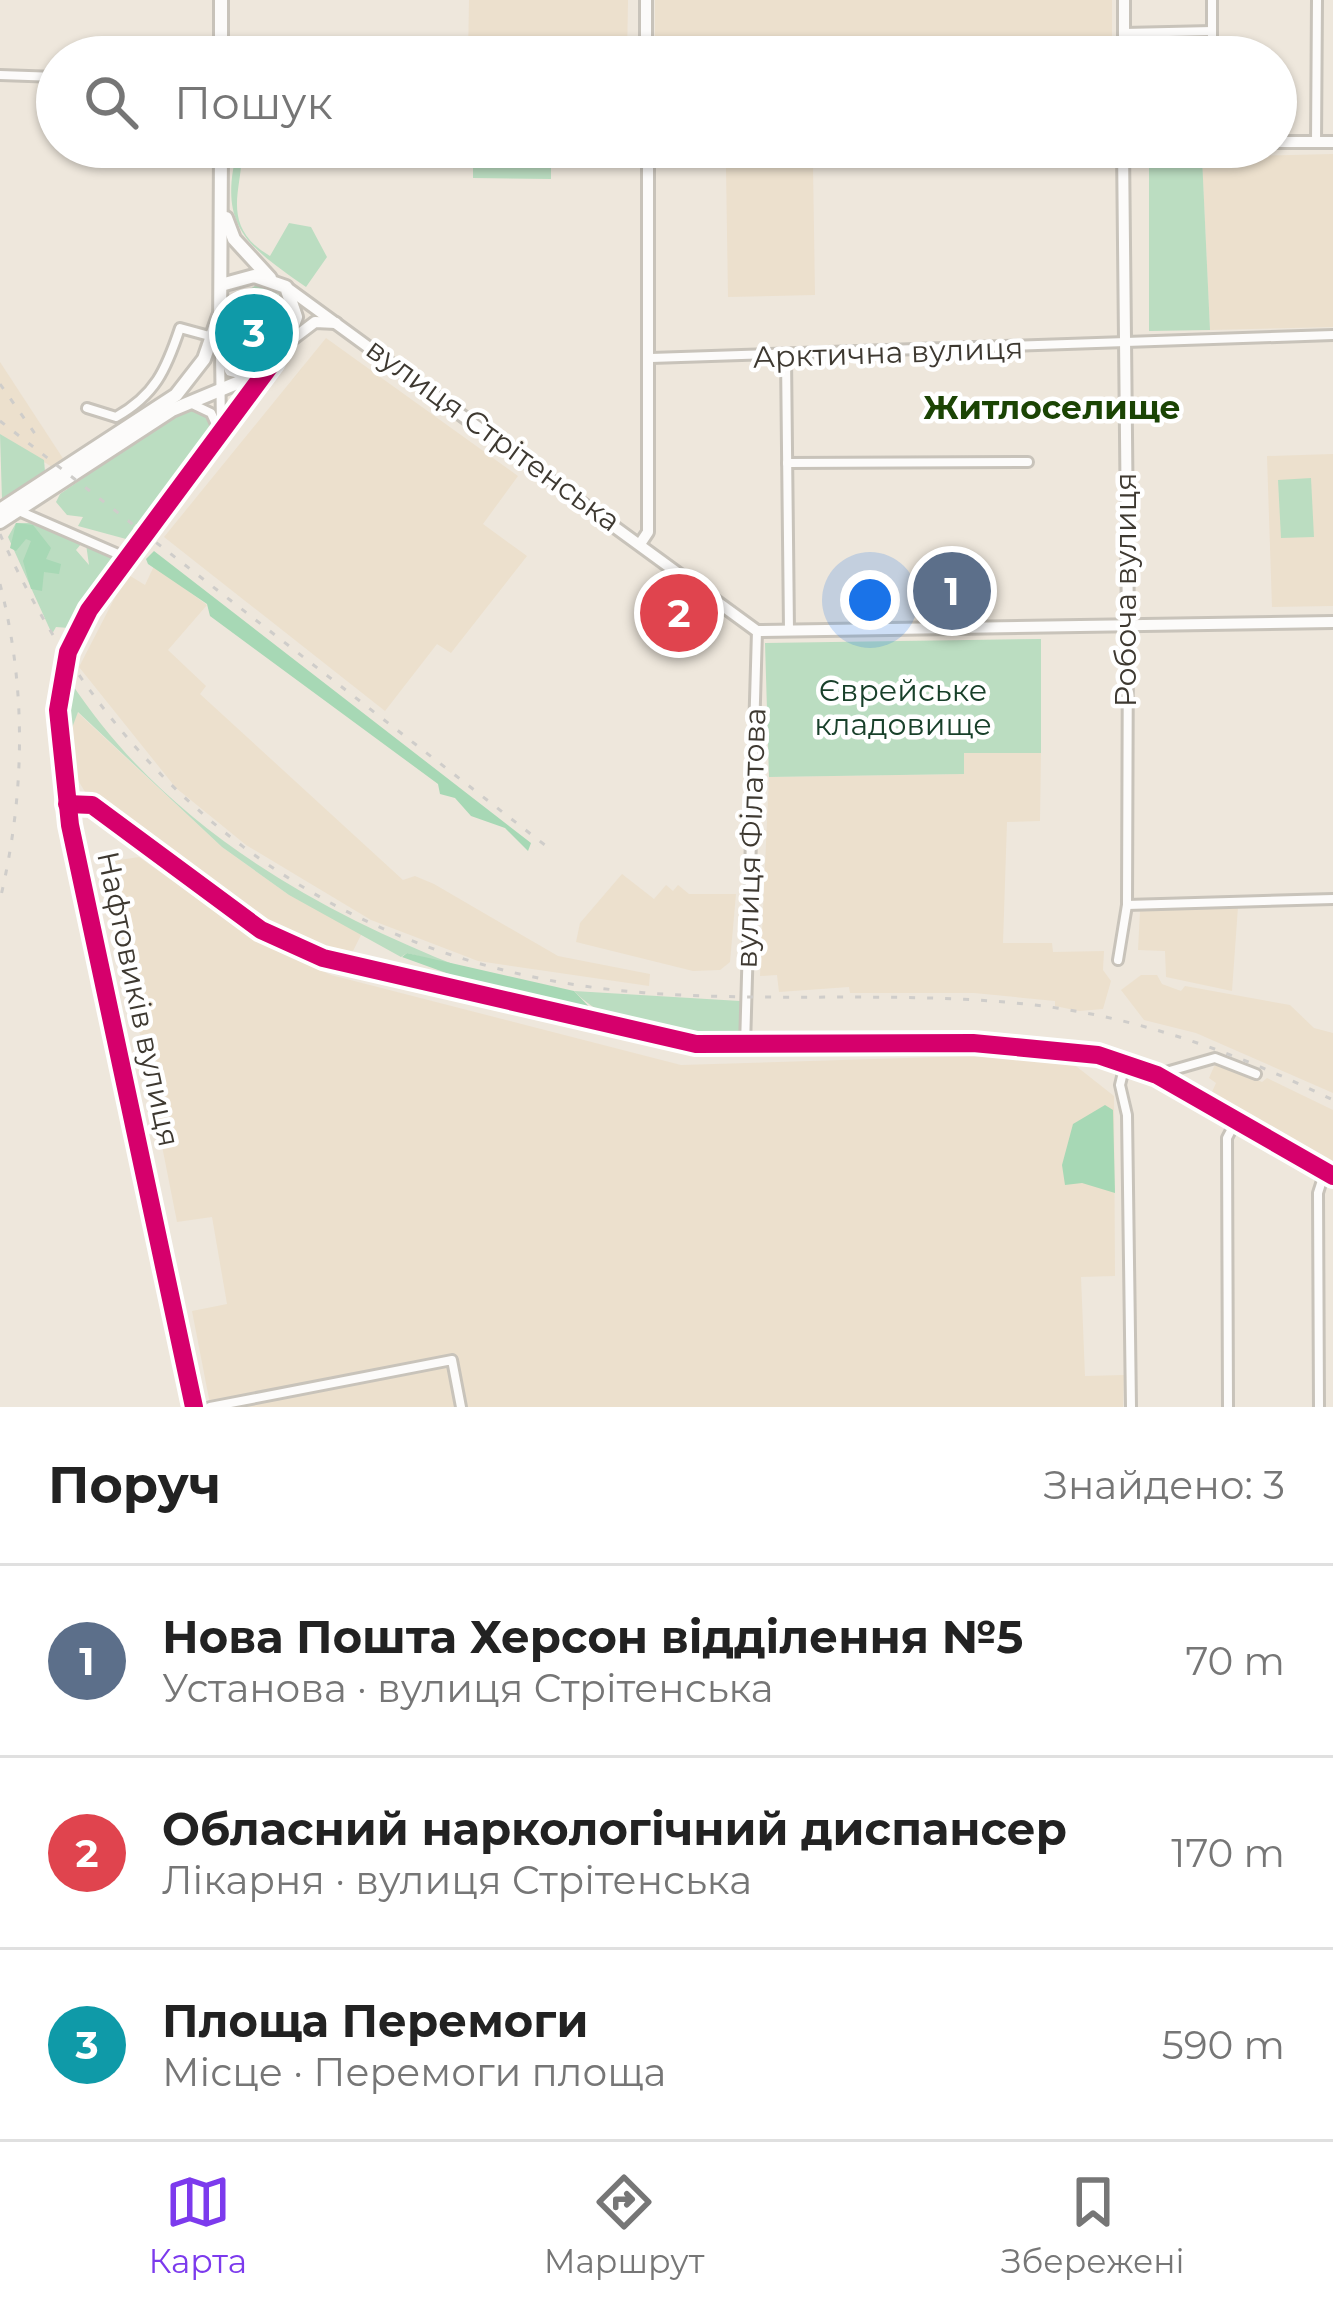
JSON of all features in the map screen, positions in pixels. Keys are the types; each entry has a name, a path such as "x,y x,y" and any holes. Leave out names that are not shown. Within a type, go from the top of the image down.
{"main road":[{"path":"221,0 221,36"},
{"path":"0,510 176,395 196,373 217,339 221,169"},
{"path":"0,523 185,403 256,376 286,344 296,316 286,287 234,239 221,200"},
{"path":"221,285 242,277 271,278"},
{"path":"217,339 231,370 256,376"}],"street":[{"path":"646,0 646,36"},
{"path":"1124,0 1124,33 1212,31"},
{"path":"1212,0 1212,36"},
{"path":"1316,142 1317,0"},
{"path":"1317,45 1333,45"},
{"path":"0,75 36,76"},
{"path":"1297,142 1333,142"},
{"path":"640,544 648,532 648,168"},
{"name":"Робоча вулиця","path":"1118,960 1126,904 1128,627 1123,168"},
{"name":"вулиця Стрітенська","path":"286,287 757,631"},
{"name":"вулиця Стрітенська","path":"286,344 315,322 345,326"},
{"path":"87,408 116,418 150,395 180,328 217,339 219,428"},
{"name":"Арктична вулиця","path":"651,358 786,357 1333,334"},
{"path":"786,357 789,631"},
{"name":"Нафтовиків вулиця","path":"194,1407 68,804 58,733 62,673 89,610 201,461 219,428 273,362"},
{"path":"185,403 211,413 219,428"},
{"path":"788,463 1028,462"},
{"path":"17,511 34,514 127,558"},
{"path":"757,631 1333,622"},
{"name":"вулиця Філатова","path":"746,1046 757,631"},
{"path":"68,804 85,802 98,809 235,912 305,952 660,1037 746,1046 973,1043 1065,1048 1157,1075 1329,1174 1318,1193 1319,1407"},
{"path":"1126,904 1333,898"},
{"path":"1157,1075 1208,1058 1256,1074"},
{"path":"1124,1064 1120,1085 1126,1114 1131,1407"},
{"path":"1228,1407 1228,1138 1236,1121"},
{"path":"210,1407 452,1360 461,1407"}],"shaded area":[{"path":"469,0 628,0 627,36 468,36"},
{"path":"655,0 1112,0 1112,36 655,36"},
{"path":"1333,154 1333,327 1210,330 1203,168 1297,168 1297,155"},
{"path":"726,168 813,168 815,295 728,297"},
{"path":"326,338 518,476 483,524 527,556 451,653 437,644 385,711 164,537"},
{"path":"0,362 64,460 52,467 0,434"},
{"path":"1333,454 1333,606 1272,607 1267,456"},
{"path":"154,566 207,605 168,650 206,686 200,694 403,880 415,876 434,884 558,956 650,974 649,986 478,961 371,920 246,845 176,788 79,667 127,574 145,585"},
{"path":"664,583 712,617 688,639 647,610"},
{"path":"77,712 222,847 289,895 362,933 349,959 251,913 90,800 73,772 69,737"},
{"path":"964,753 1041,753 1040,821 1007,822 1003,943 1052,943 1053,952 1104,951 1103,970 1111,981 1103,1009 1079,1011 1055,1006 1055,1001 974,993 850,993 849,987 779,992 777,975 760,976 769,777 963,774"},
{"path":"139,857 260,943 331,975 681,1065 970,1056 1067,1059 1114,1096 1115,1276 1081,1277 1085,1376 1124,1375 1123,1407 466,1407 455,1356 210,1404 192,1311 227,1304 212,1217 177,1222 106,862"},
{"path":"622,874 654,899 666,885 673,891 678,885 689,894 736,894 730,962 720,970 693,971 576,942 580,923"},
{"path":"1238,907 1232,991 1166,977 1165,951 1138,950 1140,911"},
{"path":"1141,975 1157,975 1162,984 1181,991 1185,986 1290,1005 1314,1028 1333,1033 1333,1093 1196,1033 1144,1020 1121,990"},
{"path":"1216,1062 1262,1082 1267,1078 1333,1110 1333,1162 1211,1094 1216,1083 1209,1078"},
{"path":"447,1364 456,1407 225,1407"}],"green space":[{"path":"233,168 240,168 237,199 242,228 270,256 289,223 311,227 327,257 306,287 267,259 253,245 242,231 234,215"},
{"path":"473,168 551,168 551,179 473,178"},
{"path":"1149,168 1203,168 1210,330 1149,331"},
{"path":"258,284 285,298 291,324 257,370 239,371 228,358 227,324 235,298"},
{"path":"199,410 211,419 211,434 143,529 136,524 133,528 139,534 126,539 78,526 83,517 67,515 56,502 60,494 181,411"},
{"path":"0,434 44,460 45,472 2,500"},
{"path":"1311,478 1314,537 1281,538 1278,480"},
{"path":"16,523 36,523 81,544 76,550 89,565 86,544 111,554 114,561 69,628 56,627 52,634 8,537"},
{"path":"16,523 33,525 51,548 46,559 61,564 59,574 44,572 42,591 31,589 23,561 31,541 26,539 16,551 10,548"},
{"path":"154,551 531,843 528,851 505,828 471,816 455,798 440,794 438,784 210,616 207,604 148,564 146,559"},
{"name":"Єврейське кладовище","path":"1041,639 1041,753 964,753 964,774 769,777 765,643"},
{"path":"70,681 149,777 243,855 350,918 463,968 407,953 401,957 289,895 222,847 78,712 69,736 74,781 67,737"},
{"path":"407,953 574,991 597,1015 447,984 449,974 402,957"},
{"path":"574,991 740,1001 740,1031 729,1041 646,1031 607,1015"},
{"path":"1105,1105 1113,1110 1115,1193 1082,1183 1065,1185 1062,1165 1073,1124"}],"railway":[{"path":"0,384 38,438"},
{"path":"0,421 550,849"},
{"path":"0,534 47,625 102,707 166,779 238,842 317,895 404,937 497,969 598,988 711,996 938,998 1087,1013 1195,1042 1333,1100"},
{"path":"0,584 15,663 20,742 14,821 0,900"}],"cycle path":[{"path":"194,1407 70,825 58,710 68,652 89,610 273,362"},
{"path":"67,804 92,805 261,930 323,958 696,1044 973,1043 1098,1055 1157,1075 1333,1176"}],"place":[{"name":"Площа Перемоги","path":"254,333"},
{"name":"Нова Пошта Херсон відділення №5","path":"952,591"},
{"name":"Обласний наркологічний диспансер","path":"679,613"}],"district":[{"name":"Житлоселище","path":"1052,407"}]}
